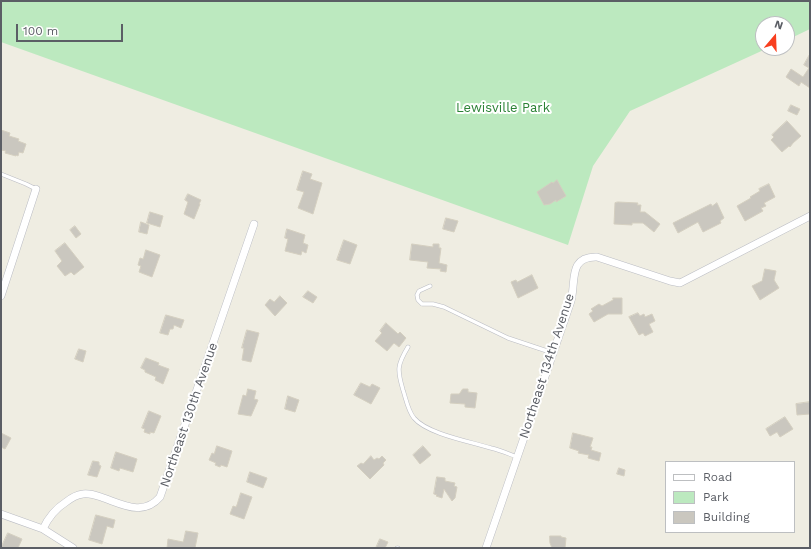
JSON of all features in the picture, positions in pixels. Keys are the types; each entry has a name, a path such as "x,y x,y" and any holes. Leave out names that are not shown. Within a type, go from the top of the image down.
{"street":[{"path":"1,296 36,189"},
{"name":"Northeast 134th Avenue","path":"486,548 573,294 574,273 578,264 586,258 597,257 680,283 810,216"},
{"name":"Northeast 130th Avenue","path":"43,529 57,508 75,496 81,494 90,494 138,508 151,505 160,497 254,224"},
{"path":"1,514 43,529 73,548"}],"lane":[{"path":"1,174 36,189"},
{"path":"430,286 419,291 417,295 418,300 422,304 433,304 444,308 508,338 553,353"},
{"path":"408,347 400,360 398,373 406,402 414,418 422,425 454,438 493,448 517,457"}],"green space":[{"name":"Lewisville Park","path":"1,1 810,1 810,29 795,36 795,16 755,16 755,54 630,111 593,166 568,245 1,42"}],"building":[{"path":"810,54 810,88 801,82 799,86 786,77 791,69 803,77 809,68 804,65"},
{"path":"791,105 800,109 797,115 788,111"},
{"path":"787,121 801,136 790,147 789,146 782,152 771,140 774,137 772,135"},
{"path":"1,130 10,133 9,136 19,139 18,141 26,144 23,153 19,152 18,156 16,156 5,153 6,151 1,150"},
{"path":"303,171 312,174 310,179 322,183 313,214 298,208 304,192 297,190"},
{"path":"557,180 566,196 556,202 556,200 550,204 544,205 537,192"},
{"path":"769,184 775,197 764,203 766,206 761,208 763,211 745,221 737,206 751,198 750,197 760,191 759,189"},
{"path":"188,194 201,200 194,219 184,214 188,202 185,200"},
{"path":"615,203 638,203 637,205 641,205 640,212 645,212 660,224 654,232 643,223 632,223 632,225 614,224"},
{"path":"717,203 724,218 720,221 721,223 703,232 698,222 678,233 673,223 711,204 712,206"},
{"path":"150,212 163,216 160,227 147,223"},
{"path":"446,218 458,221 454,232 443,229"},
{"path":"141,222 149,225 147,234 139,232"},
{"path":"75,226 81,234 76,238 70,230"},
{"path":"287,229 305,235 303,243 308,245 306,253 302,251 301,255 285,251 288,239 285,238"},
{"path":"344,240 357,245 350,264 337,260"},
{"path":"65,243 84,267 74,275 71,272 65,276 57,266 62,261 55,251"},
{"path":"412,244 433,247 433,244 439,244 439,248 441,248 439,263 447,265 446,272 440,271 441,269 427,268 428,262 410,260"},
{"path":"146,250 160,255 152,277 139,272 141,266 138,265 140,258 143,259"},
{"path":"765,269 776,271 774,280 779,288 760,300 752,286 762,281"},
{"path":"532,275 538,288 518,298 511,282 516,280 517,282"},
{"path":"308,291 317,297 313,303 303,297"},
{"path":"280,296 287,303 275,316 265,305 270,299 274,302"},
{"path":"613,298 622,298 622,314 608,314 594,322 589,314 593,311 591,309 599,304 602,306 613,300"},
{"path":"638,313 640,316 644,314 645,317 652,314 655,321 649,324 653,332 645,336 643,333 639,335 629,317"},
{"path":"166,315 184,320 181,328 174,325 173,329 170,329 168,335 160,333"},
{"path":"386,323 398,334 400,332 406,338 399,347 394,343 387,351 375,341 382,333 380,331"},
{"path":"247,330 259,333 251,362 242,360 244,348 242,348"},
{"path":"79,349 86,351 83,362 75,359"},
{"path":"146,358 169,369 163,384 155,380 156,377 145,372 145,370 141,368"},
{"path":"361,383 370,387 372,384 380,388 371,404 354,395"},
{"path":"248,389 256,391 254,399 258,400 251,416 238,414 243,395 246,396"},
{"path":"463,389 468,389 468,392 477,393 475,408 465,407 465,404 450,403 451,394 459,394"},
{"path":"288,396 299,400 295,412 285,409"},
{"path":"810,402 810,414 797,415 796,404"},
{"path":"149,411 161,416 154,433 150,432 150,434 144,432 145,429 142,428"},
{"path":"785,417 793,429 780,437 777,432 770,436 766,429"},
{"path":"1,433 11,438 5,449 1,447"},
{"path":"573,433 593,438 590,447 592,447 591,450 601,453 599,461 588,458 589,455 578,453 579,451 570,448"},
{"path":"217,446 232,451 227,467 221,465 220,467 215,465 216,463 209,460 212,453 214,454"},
{"path":"423,446 431,455 420,464 413,455"},
{"path":"116,452 137,459 133,472 120,468 119,471 111,468"},
{"path":"371,456 374,460 377,458 379,459 382,456 386,460 383,463 384,465 370,479 357,466 361,463 363,464"},
{"path":"93,461 99,462 99,465 101,466 97,477 88,475"},
{"path":"619,468 625,470 624,476 617,474"},
{"path":"250,472 267,478 263,488 247,482"},
{"path":"437,477 445,478 445,481 455,483 454,486 457,487 455,498 452,501 444,489 442,498 434,494"},
{"path":"241,493 252,497 244,519 230,514 233,506 236,507"},
{"path":"96,515 115,520 113,528 107,526 102,544 89,540"},
{"path":"186,531 198,533 195,548 167,548 168,539 183,542"},
{"path":"8,533 22,539 18,548 1,548"},
{"path":"550,536 561,536 566,538 565,548 552,548"},
{"path":"380,539 388,542 385,548 376,548"}]}
